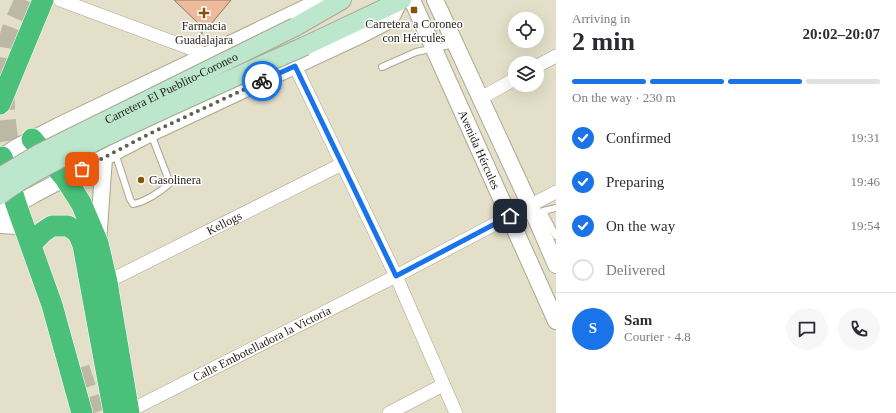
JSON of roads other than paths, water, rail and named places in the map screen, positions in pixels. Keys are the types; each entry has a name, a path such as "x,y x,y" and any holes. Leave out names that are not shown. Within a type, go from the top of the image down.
{"highway":[{"path":"0,104 43,0"},
{"path":"82,413 52,305 28,236 5,204 8,155 65,178 81,203 98,244 107,282 124,412"},
{"path":"28,236 43,232 52,226 68,226 78,233 83,246 124,412"}],"main road":[{"name":"Carretera El Pueblito-Coroneo","path":"8,155 40,153 296,28 342,0"},
{"name":"Carretera El Pueblito-Coroneo","path":"5,204 13,185 46,166 163,109 405,1"}],"street":[{"path":"60,0 202,52"},
{"path":"8,155 202,52 322,0"},
{"name":"Avenida Hércules","path":"435,0 480,98 536,210 556,265"},
{"path":"5,204 65,178 151,133 361,36 390,20 405,1"},
{"name":"Avenida Hércules","path":"405,1 434,49 556,321"},
{"path":"544,62 556,56"},
{"path":"295,66 396,276 456,413"},
{"path":"480,98 508,83"},
{"path":"98,244 109,155"},
{"name":"Kellogs","path":"107,282 342,164"},
{"name":"Calle Embotelladora la Victoria","path":"124,412 396,276 510,216 536,210 556,192"},
{"path":"0,226 16,226 28,236"},
{"path":"389,413 443,385"}],"lane":[{"path":"382,67 416,52 455,44"},
{"path":"109,155 133,204 139,203 169,184 151,133"},
{"path":"536,210 556,208"},
{"path":"536,210 556,236"}],"tunnel":[{"path":"15,171 8,140 4,104 5,69 11,32 25,0"},
{"path":"79,368 94,413"}],"place":[{"name":"Carretera a Coroneo con Hércules","path":"414,10"},
{"name":"Farmacia Guadalajara","path":"204,13"},
{"name":"Gasolinera","path":"141,180"}]}
